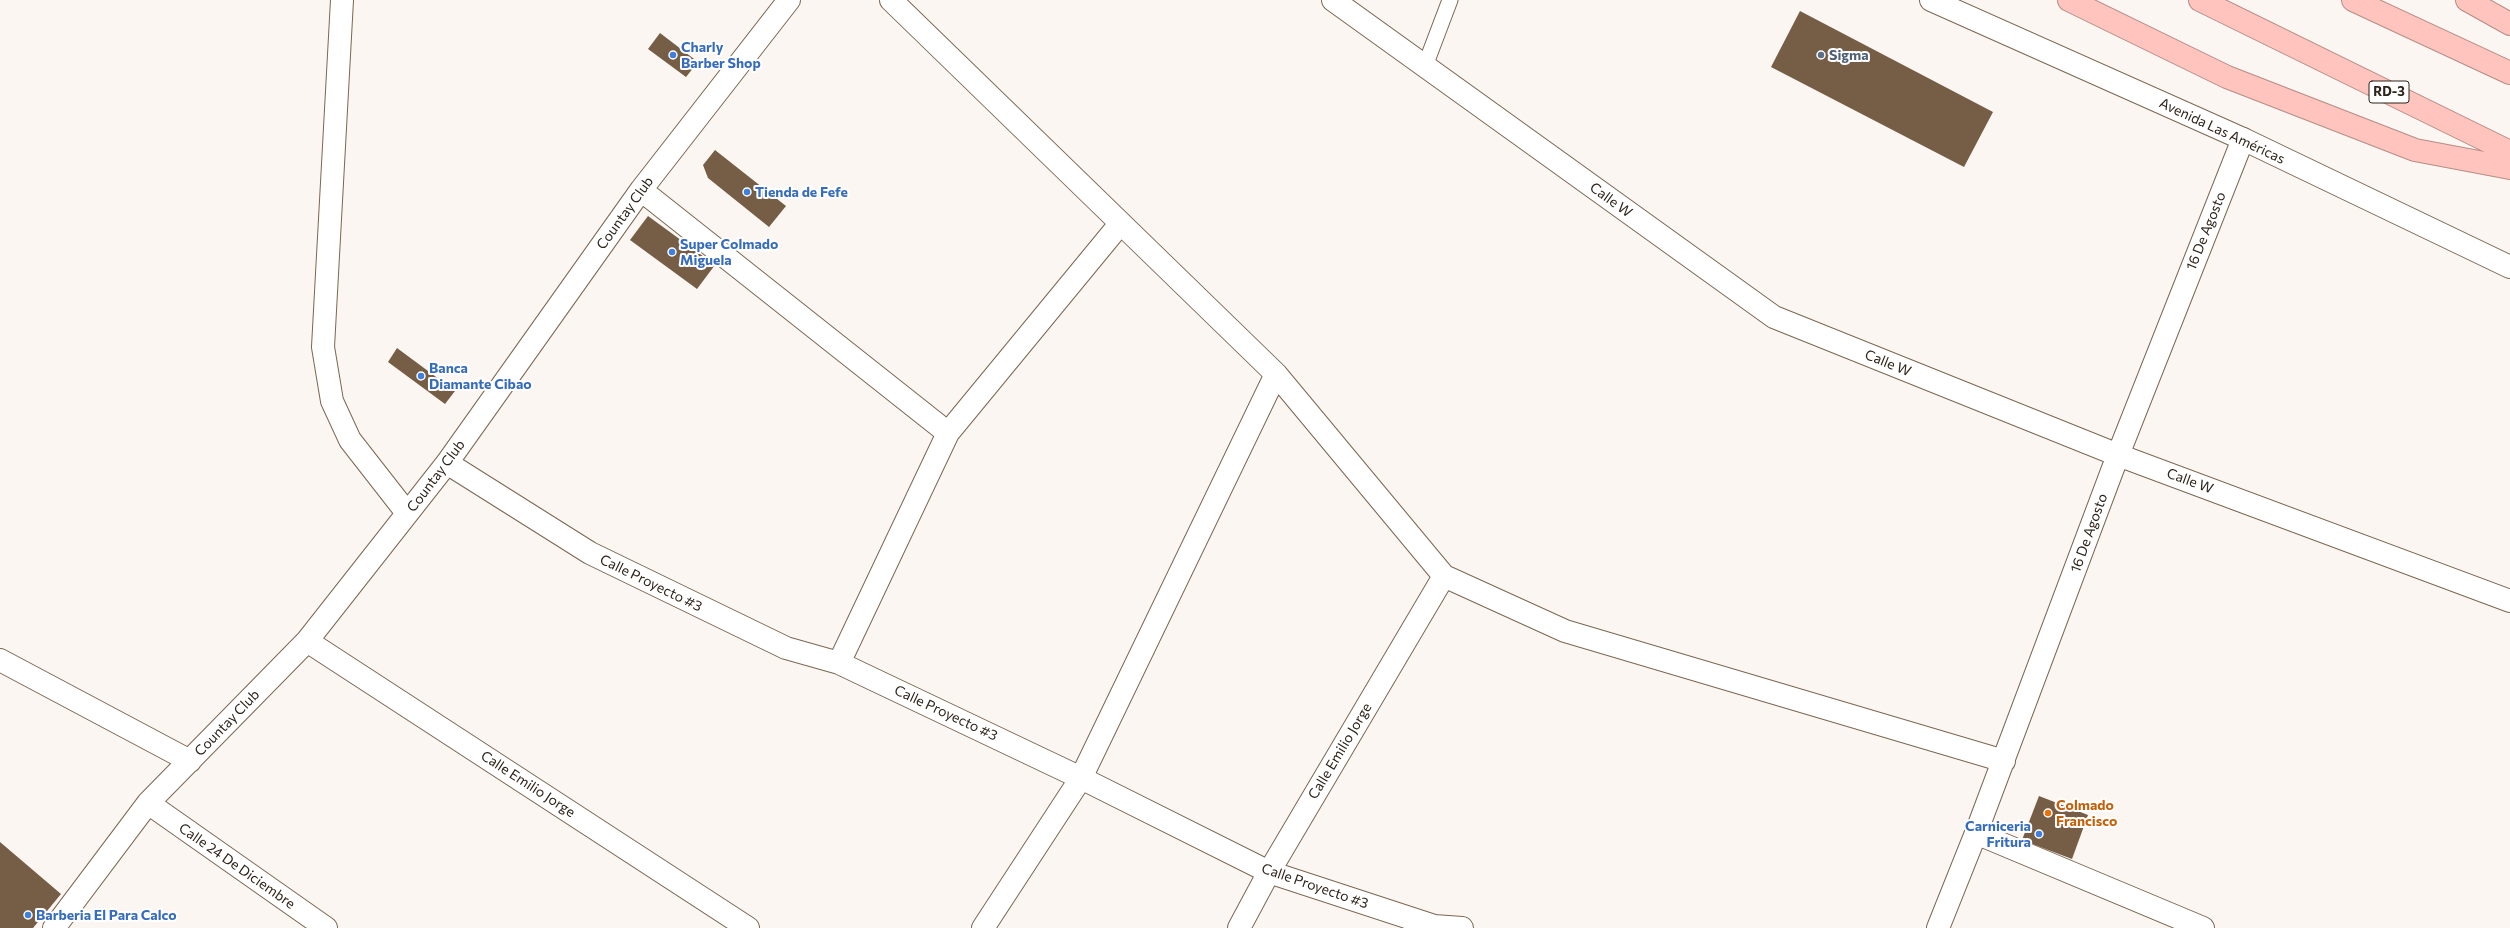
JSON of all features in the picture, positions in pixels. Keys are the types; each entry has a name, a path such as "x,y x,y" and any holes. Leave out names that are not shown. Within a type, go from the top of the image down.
{"highway":[{"path":"2069,0 2227,77 2415,150 2510,168"},
{"name":"RD-3","path":"2200,0 2269,32 2510,152"},
{"path":"2353,0 2510,73"},
{"path":"2468,0 2510,24"}],"street":[{"path":"342,0 323,347 332,401 350,440 408,513"},
{"name":"Countay Club","path":"54,928 148,803 307,642 447,463 641,190 789,0"},
{"path":"891,0 1276,374 1444,576 1565,631 2004,761"},
{"name":"Calle W","path":"1333,0 1774,317 2118,455 2510,601"},
{"name":"Avenida Las Américas","path":"1932,0 2243,139 2510,267"},
{"name":"16 De Agosto","path":"1938,928 2004,761 2118,455 2243,139"},
{"path":"641,190 948,433"},
{"path":"839,663 948,433 1120,224"},
{"path":"983,928 1082,778 1276,374"},
{"name":"Calle Proyecto #3","path":"447,463 590,553 786,648 839,663 1082,778 1269,872 1434,926 1462,928"},
{"name":"Calle Emilio Jorge","path":"1239,928 1269,872 1444,576"},
{"name":"Calle Emilio Jorge","path":"307,642 748,928"},
{"path":"0,660 190,760"},
{"name":"Calle 24 De Diciembre","path":"148,803 326,928"},
{"path":"1976,833 2202,928"}],"lane":[{"path":"1425,66 1450,0"}],"building":[{"path":"1800,11 1993,112 1964,167 1771,67"},
{"name":"Charly Barber Shop","path":"660,33 698,62 686,77 648,49"},
{"name":"Tienda de Fefe","path":"715,150 786,206 769,227 708,178 703,165"},
{"name":"Super Colmado Miguela","path":"648,216 715,265 697,289 630,240"},
{"name":"Banca Diamante Cibao","path":"397,348 455,391 445,404 388,362"},
{"path":"2039,796 2088,815 2072,859 2022,840"},
{"path":"0,842 61,894 33,928 0,928"}],"place":[{"name":"Charly Barber Shop","path":"673,55"},
{"name":"Sigma","path":"1821,55"},
{"name":"Tienda de Fefe","path":"747,192"},
{"name":"Super Colmado Miguela","path":"672,252"},
{"name":"Banca Diamante Cibao","path":"421,376"},
{"name":"Colmado Francisco","path":"2048,813"},
{"name":"Carniceria Fritura","path":"2039,834"},
{"name":"Barberia El Para Calco","path":"28,915"}]}
